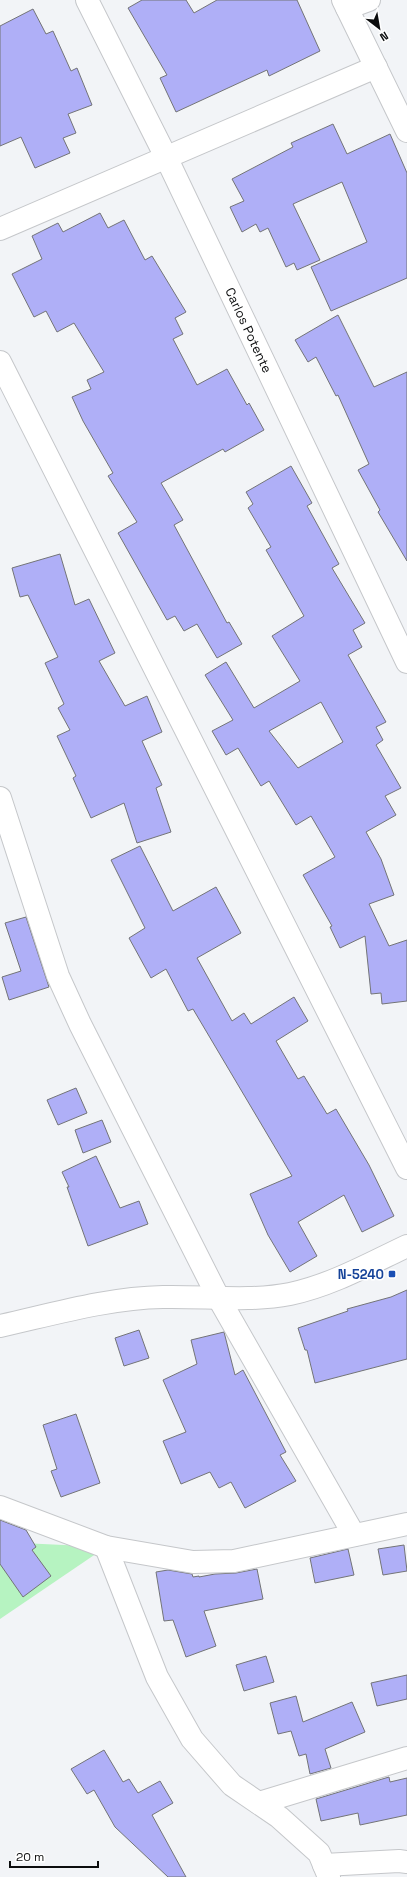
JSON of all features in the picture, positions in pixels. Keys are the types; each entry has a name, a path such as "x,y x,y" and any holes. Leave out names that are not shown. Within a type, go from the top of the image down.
{"street":[{"name":"Carlos Potente","path":"87,0 166,157 407,662"},
{"path":"369,0 345,4 407,131"},
{"path":"0,229 376,67"},
{"path":"0,362 407,1168"},
{"path":"0,798 58,976 80,1024 218,1297 354,1536"},
{"path":"0,1326 78,1308 122,1301 162,1297 265,1298 312,1288 352,1272 407,1246"},
{"path":"0,1507 106,1547 193,1562 234,1561 407,1524"},
{"path":"106,1547 157,1677 192,1739 232,1785 279,1817 319,1853 326,1871 399,1861 407,1862"},
{"path":"259,1803 407,1758"}],"green space":[{"path":"0,1542 106,1547 0,1619"}],"building":[{"path":"142,0 186,0 194,13 217,0 297,0 320,51 269,76 267,70 176,112 160,78 167,75 128,8"},
{"path":"33,9 46,34 53,31 71,71 77,68 92,105 68,114 76,133 63,138 70,153 35,168 21,137 0,146 0,26"},
{"path":"333,124 347,154 390,134 407,173 407,278 331,311 311,267 367,242 342,182 293,204 320,260 297,270 294,263 286,267 268,228 260,232 256,224 242,232 230,207 244,201 232,179 293,147 291,143"},
{"path":"100,213 108,228 124,220 145,260 152,256 186,312 175,318 183,334 173,339 197,385 227,369 247,405 249,403 264,430 225,452 223,449 161,483 183,520 174,525 227,623 229,622 242,644 217,658 197,624 184,631 175,616 167,620 118,533 137,522 108,476 113,473 83,421 72,397 91,389 87,380 104,372 74,323 57,332 46,311 34,317 12,274 42,259 32,236 58,223 63,232"},
{"path":"338,315 374,387 407,372 407,561 378,512 380,510 358,470 369,464 338,395 336,396 316,357 308,362 295,340"},
{"path":"291,466 312,503 307,506 339,564 332,568 365,623 353,630 362,647 348,655 386,722 376,727 383,740 376,745 401,788 385,796 396,815 366,832 381,859 394,895 369,904 389,946 407,940 407,1001 382,1004 381,993 371,994 365,936 340,948 330,927 332,926 303,875 335,857 311,816 296,825 269,781 261,786 238,748 226,755 212,731 233,720 205,675 226,662 254,708 300,681 272,636 304,616 266,550 271,547 248,508 253,504 246,492","holes":["321,702 343,742 298,768 269,731"]},
{"path":"60,554 75,605 89,599 115,653 99,661 125,706 147,696 162,732 142,741 162,785 156,788 171,832 137,843 124,803 91,818 73,778 76,776 57,736 70,730 58,708 64,704 45,663 58,657 28,595 20,597 12,568"},
{"path":"140,846 173,911 216,887 241,933 197,958 232,1021 244,1013 251,1024 294,997 308,1021 276,1041 298,1079 304,1076 327,1114 336,1109 369,1165 394,1216 362,1232 344,1195 298,1222 317,1256 290,1272 268,1235 250,1194 292,1176 193,1009 188,1011 166,969 151,978 129,938 145,928 111,860"},
{"path":"26,917 49,987 9,1000 2,977 21,971 5,923"},
{"path":"76,1088 87,1113 58,1125 47,1100"},
{"path":"102,1120 111,1142 83,1153 75,1130"},
{"path":"96,1156 120,1208 139,1201 148,1224 88,1246 67,1187 69,1187 62,1172"},
{"path":"407,1290 407,1359 315,1383 307,1350 305,1350 298,1328 348,1311 347,1309 391,1297"},
{"path":"139,1330 149,1358 124,1366 115,1338"},
{"path":"224,1332 235,1375 243,1370 286,1452 280,1455 296,1481 245,1508 231,1482 219,1488 210,1472 181,1484 163,1441 186,1432 163,1380 197,1364 191,1340"},
{"path":"76,1414 100,1483 61,1497 51,1471 57,1469 43,1425"},
{"path":"0,1520 26,1530 36,1547 32,1550 51,1576 23,1597 0,1564"},
{"path":"404,1545 407,1571 383,1575 378,1549"},
{"path":"348,1549 354,1575 315,1583 310,1558"},
{"path":"257,1569 263,1599 204,1611 216,1646 186,1657 173,1620 164,1621 156,1572 168,1570 192,1574 193,1577 199,1577"},
{"path":"266,1656 274,1682 244,1691 236,1665"},
{"path":"407,1675 407,1699 377,1706 371,1683"},
{"path":"296,1696 303,1722 352,1702 365,1732 325,1749 331,1768 310,1774 306,1754 299,1756 291,1731 278,1734 270,1703"},
{"path":"104,1750 123,1782 129,1779 138,1793 160,1781 173,1803 152,1815 186,1877 168,1877 115,1827 94,1790 87,1794 71,1769"},
{"path":"389,1777 390,1782 407,1778 407,1815 360,1825 358,1813 321,1821 316,1799"}],"place":[{"name":"N-5240","path":"392,1274"}]}
